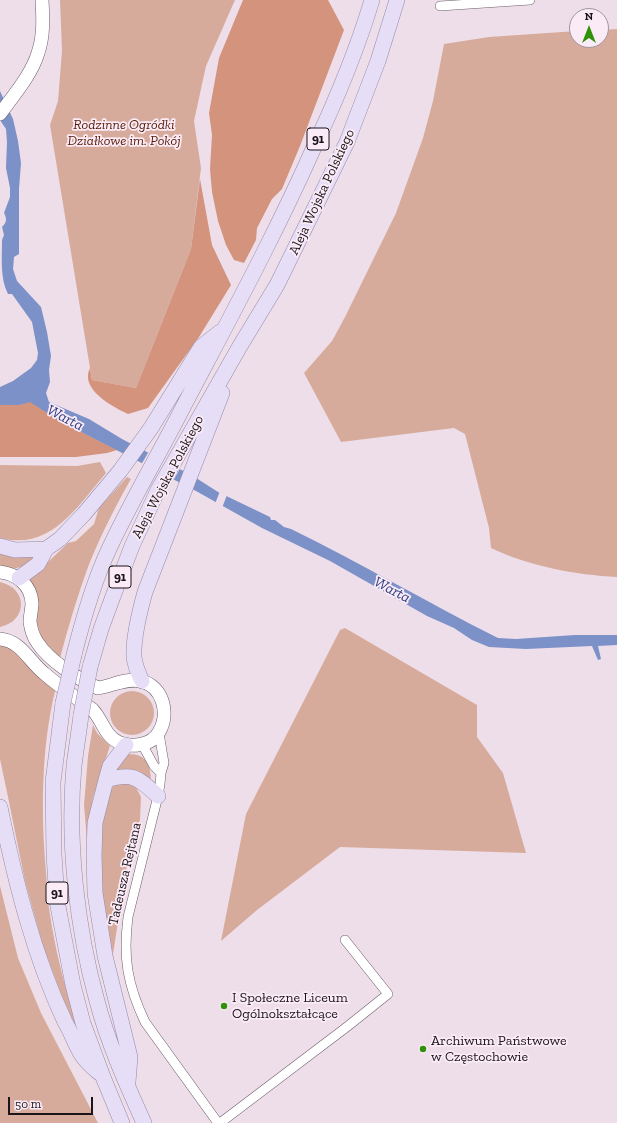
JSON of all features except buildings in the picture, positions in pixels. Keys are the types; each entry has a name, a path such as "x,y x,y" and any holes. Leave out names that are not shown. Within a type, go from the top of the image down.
{"main road":[{"path":"0,114 32,68 38,53 42,36 42,0"},
{"name":"Aleja Wojska Polskiego","path":"122,1123 83,1023 73,986 57,901 54,854 53,782 63,703 81,626 95,583 108,550 258,264 304,171 352,59 372,0"},
{"name":"Aleja Wojska Polskiego","path":"144,1123 112,1046 97,1002 84,945 79,909 75,873 73,806 74,767 81,715 90,668 112,599 132,546 158,490 240,346 277,285 347,142 378,62 398,0"},
{"path":"19,578 38,564 46,549 60,539 84,514 120,471 151,428 201,347 224,329"},
{"path":"142,681 136,667 134,655 140,614 150,577 240,346"},
{"path":"0,546 15,550 46,549"},
{"path":"0,572 8,573 19,578 28,589 32,601 30,621 32,633 49,656 73,674 98,688 132,680 151,684 163,701 164,717 159,733 152,739 135,746 117,742 103,728 97,714 92,709 43,673 16,644 0,639"},
{"path":"126,745 110,766 95,823 94,855 95,893 104,956 130,1057 128,1087"},
{"path":"106,780 119,776 130,776 139,779 158,796"},
{"path":"0,807 13,866 30,931 45,974 60,1011 82,1056 103,1077"}],"street":[{"path":"440,6 530,0"},
{"name":"Tadeusza Rejtana","path":"159,733 164,763 160,772 158,796 128,917 125,937 130,987 145,1022 219,1123 388,994 345,940"},
{"path":"142,744 154,766 160,772"}],"green space":[{"name":"Rodzinne Ogródki Działkowe im. Pokój","path":"60,0 235,0 206,66 194,121 201,168 191,249 136,388 92,380 50,125 58,101 62,51"},
{"path":"617,29 617,577 569,572 536,565 491,548 489,528 465,434 454,428 341,442 304,373 332,341 396,213 423,138 433,101 444,44 489,37 569,32 569,48 609,48 609,30"},
{"path":"100,462 106,473 73,512 61,523 48,532 34,538 18,540 0,538 0,465 77,466"},
{"path":"127,477 131,479 108,522 88,567 60,658 41,637 37,623 37,601 29,580 68,543 76,541 94,524 99,508"},
{"path":"43,551 19,568 0,567 0,553"},
{"path":"0,582 9,585 16,591 20,597 21,604 20,612 16,618 9,624 0,627"},
{"path":"345,628 477,705 477,737 503,773 526,853 340,847 257,910 221,941 246,814 340,630"},
{"path":"0,645 8,646 16,651 55,691 50,713 43,781 43,827 47,894 58,957 66,990 81,1038 61,994 42,943 25,881 0,759"},
{"path":"128,691 136,691 141,692 148,697 153,704 153,722 148,729 141,734 128,735 120,732 113,725 110,717 110,709 113,701 120,694"},
{"path":"93,725 97,733 110,746 93,797 87,841 84,805 88,756"},
{"path":"130,754 141,756 145,759 149,767 151,783 113,771 124,756"},
{"path":"126,782 135,785 141,797 140,820 127,864 113,954 105,925 103,909 100,850 104,810 109,795 115,785"},
{"path":"0,886 18,958 41,1013 98,1123 0,1123"}],"shaded area":[{"path":"243,0 328,0 344,30 282,189 272,199 257,228 256,240 244,263 234,260 226,245 218,221 212,192 210,169 212,135 209,113 219,58"},
{"path":"200,179 212,245 231,285 199,337 148,408 128,414 106,402 93,390 89,383 88,376 90,368 92,380 136,388 191,249"},
{"path":"30,401 60,421 117,450 107,453 76,457 0,457 0,405 19,405"}],"water":[{"name":"Warta","path":"0,91 13,119 21,163 19,189 19,254 14,257 13,269 17,281 41,307 51,356 49,370 50,382 46,393 49,402 89,419 122,439 193,476 218,492 270,517 271,520 275,520 284,527 317,542 498,638 516,639 575,635 617,635 617,645 598,646 601,659 598,660 592,646 526,649 489,647 472,640 454,628 427,616 330,561 262,528 196,491 60,421 30,402 19,405 0,405 0,387 13,381 31,368 37,360 38,353 32,322 12,294 8,294 4,282 2,240 4,235 2,227 6,220 4,213 10,197 10,188 6,168 6,129 0,120"}],"pier":[{"path":"149,451 181,467 173,481 141,465"},
{"path":"220,491 227,495 222,508 215,504"}],"place":[{"name":"I Społeczne Liceum Ogólnokształcące","path":"224,1006"},
{"name":"Archiwum Państwowe w Częstochowie","path":"423,1049"}]}
